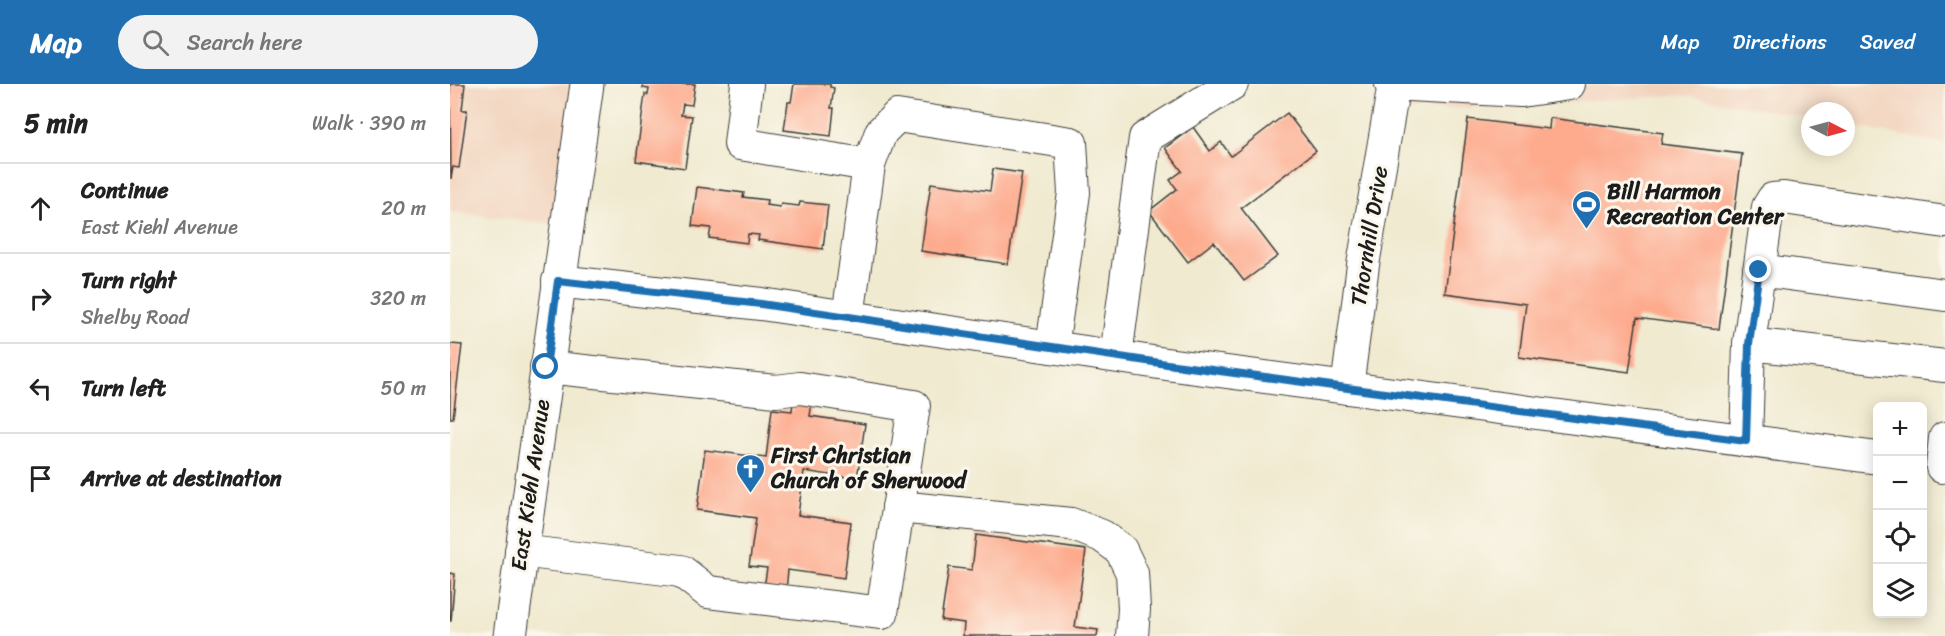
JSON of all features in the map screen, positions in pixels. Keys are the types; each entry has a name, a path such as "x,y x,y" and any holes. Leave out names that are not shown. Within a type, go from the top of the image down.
{"main road":[{"name":"East Kiehl Avenue","path":"510,636 586,84"}],"street":[{"path":"747,84 740,144 868,165"},
{"path":"1116,356 1145,138 1232,84"},
{"path":"1393,84 1523,88 1569,84"},
{"name":"Thornhill Drive","path":"1347,388 1363,266 1393,84"},
{"path":"848,317 868,165 881,132 897,116 1071,142 1074,193 1052,347"},
{"path":"1746,441 1749,344 1768,207 1773,199 1784,198 1945,222"},
{"path":"1759,270 1945,295"},
{"path":"558,281 740,302 1347,388 1873,457"},
{"path":"1749,344 1945,366"},
{"path":"521,551 681,571 708,592 880,624 914,406 800,388 776,391 546,367"},
{"path":"898,507 1071,524 1102,536 1121,550 1132,573 1134,609 1132,636"}],"shaded area":[{"path":"450,84 587,84 566,225 450,212"},
{"path":"1393,84 1945,84 1945,144 1855,127 1855,102 1801,102 1801,116 1685,95 1389,112"}],"building":[{"path":"450,84 465,84 462,110 467,110 459,168 453,167 451,179"},
{"path":"643,84 695,84 692,105 683,104 681,115 692,116 685,168 636,161 645,94 648,95 649,89 643,88"},
{"path":"794,84 830,84 830,87 834,88 831,136 784,130 788,102 791,102"},
{"path":"1287,113 1316,151 1241,208 1278,256 1244,281 1214,242 1188,262 1149,211 1177,189 1170,180 1182,171 1165,148 1193,127 1210,151 1221,142 1231,156"},
{"path":"1550,118 1663,133 1661,144 1742,154 1719,329 1637,318 1629,372 1519,357 1526,304 1445,293 1468,119 1549,129"},
{"path":"993,169 1022,173 1008,264 921,251 931,183 990,191"},
{"path":"697,187 744,193 743,197 767,200 766,205 780,207 781,204 799,206 800,202 828,205 823,249 758,240 759,235 748,234 747,243 709,238 711,228 692,226"},
{"path":"450,344 462,345 453,418 450,418"},
{"name":"First Christian Church of Sherwood","path":"794,392 813,395 810,416 865,424 857,479 804,471 798,515 851,522 844,578 788,570 786,591 764,588 767,568 749,566 756,518 697,510 705,450 766,458 772,409 792,411"},
{"path":"976,535 1086,550 1075,627 1098,630 1097,636 963,636 964,623 941,620 949,567 972,570"},
{"path":"450,573 455,574 451,621 450,621"}],"place":[{"name":"Bill Harmon Recreation Center","path":"1586,230"},
{"name":"First Christian Church of Sherwood","path":"750,494"}],"route":[{"path":"546,367 558,281 761,304 1167,364 1746,441 1749,344 1759,270"}]}
